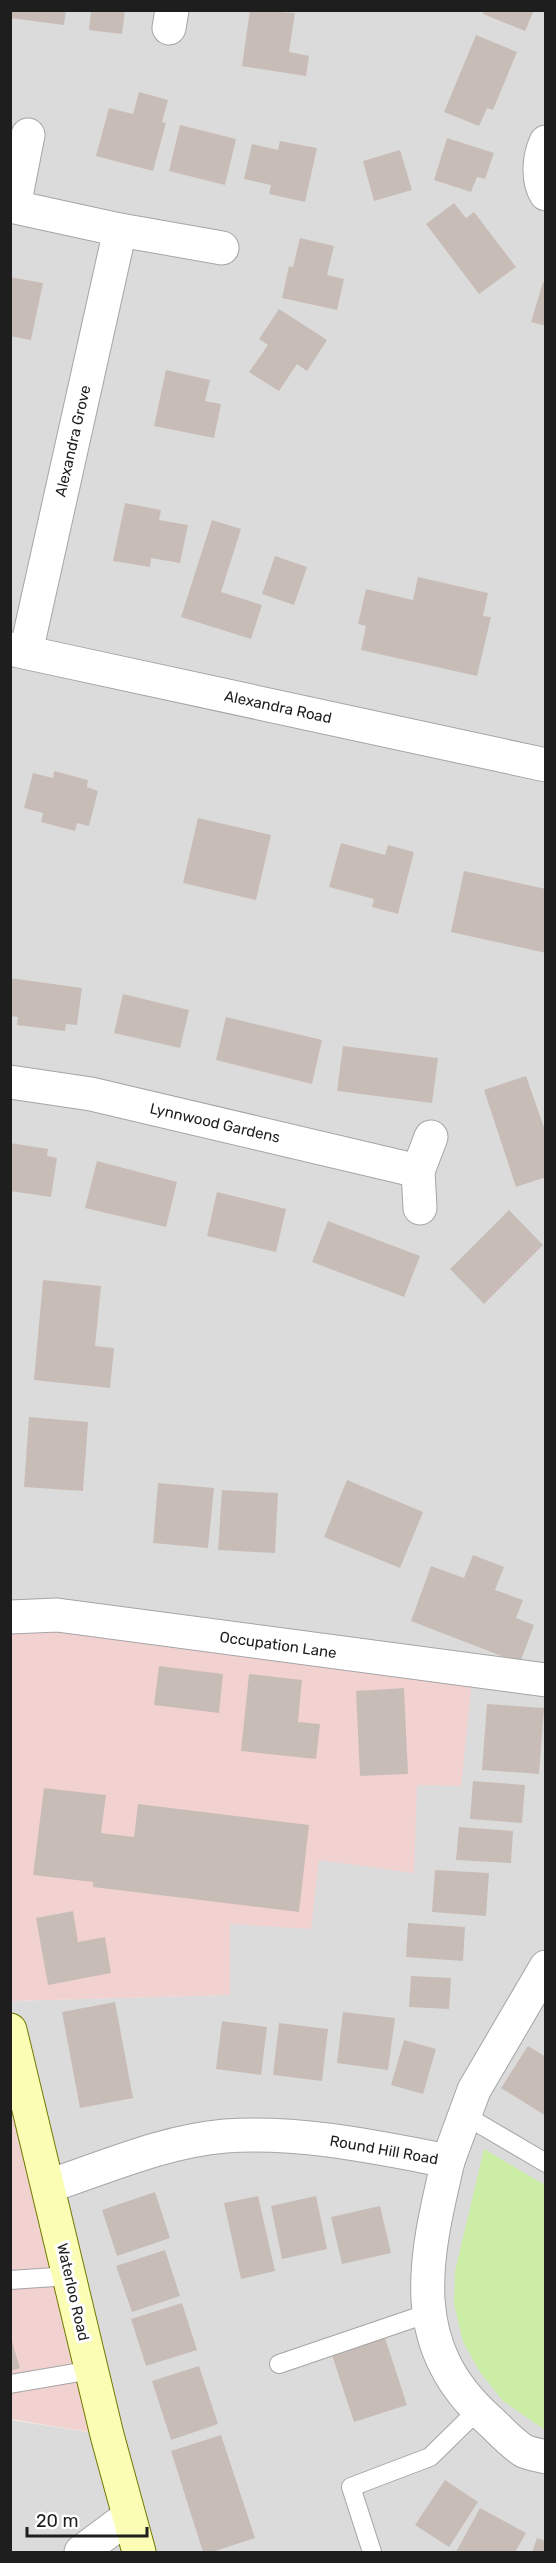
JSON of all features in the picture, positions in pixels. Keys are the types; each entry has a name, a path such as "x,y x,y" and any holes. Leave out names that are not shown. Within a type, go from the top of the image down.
{"main road":[{"name":"Waterloo Road","path":"10,2030 128,2517 139,2553"}],"street":[{"path":"28,135 12,206 120,230 222,248"},
{"path":"546,142 540,168 542,188 546,194"},
{"name":"Alexandra Grove","path":"18,650 120,230"},
{"name":"Alexandra Road","path":"18,650 546,765"},
{"name":"Lynnwood Gardens","path":"10,1082 91,1094 418,1171"},
{"path":"420,1208 418,1171 431,1137"},
{"name":"Occupation Lane","path":"10,1617 57,1615 546,1680"},
{"path":"448,2161 474,2090 546,1967"},
{"name":"Round Hill Road","path":"49,2186 165,2148 224,2136 294,2136 362,2144 448,2161 432,2230 426,2291 435,2343 467,2400 524,2451 546,2457"},
{"path":"81,2553 128,2517"}],"lane":[{"path":"466,2116 546,2163"},
{"path":"10,2280 70,2276"},
{"path":"279,2364 429,2313"},
{"path":"10,2384 92,2370"},
{"path":"372,2553 351,2487 430,2457 478,2410"}],"shaded area":[{"path":"11,11 545,11 545,2552 11,2552 10,2420 106,2435 11,2053 11,2001 230,1995 230,1923 11,1617"},
{"path":"10,1617 473,1671 461,1786 417,1785 414,1873 319,1860 311,1929 230,1924 230,1995 11,2001"},
{"path":"10,2053 107,2435 11,2419"}],"green space":[{"path":"484,2149 545,2185 545,2430 503,2401 480,2372 463,2342 454,2304 455,2271"}],"building":[{"path":"10,10 66,10 64,25 10,18"},
{"path":"91,10 125,10 122,34 89,30"},
{"path":"250,10 295,13 289,52 309,56 306,76 242,66"},
{"path":"484,10 534,10 525,31 483,14"},
{"path":"476,35 517,52 493,110 487,108 479,126 444,112"},
{"path":"139,92 168,100 162,122 166,123 153,171 96,156 109,108 133,114"},
{"path":"180,125 236,139 225,185 169,171"},
{"path":"447,138 494,153 485,179 477,177 471,192 434,180"},
{"path":"280,141 317,148 305,202 269,194 271,185 244,179 252,144 278,150"},
{"path":"400,150 412,190 374,201 363,161"},
{"path":"454,203 466,218 474,212 516,267 479,294 426,224"},
{"path":"300,238 334,246 327,275 344,279 337,310 282,298 289,266 293,267"},
{"path":"10,277 43,283 31,340 10,336"},
{"path":"543,282 546,283 546,326 531,322"},
{"path":"279,309 327,340 307,371 297,364 279,391 249,372 268,345 259,339"},
{"path":"166,370 210,380 205,401 221,404 214,438 154,426"},
{"path":"125,503 161,510 159,520 188,525 180,563 151,558 150,567 113,561"},
{"path":"212,520 241,529 221,592 262,605 251,639 181,617"},
{"path":"275,556 307,567 294,605 262,594"},
{"path":"418,577 488,593 483,616 491,617 477,676 361,650 366,626 358,624 366,589 413,600"},
{"path":"54,771 88,780 87,787 98,791 89,826 77,823 75,831 41,822 43,813 24,808 33,773 53,778"},
{"path":"198,818 271,835 256,900 183,883"},
{"path":"341,843 385,855 388,845 414,852 398,914 372,907 374,899 329,887"},
{"path":"464,871 546,889 546,953 451,932"},
{"path":"10,978 82,988 77,1025 66,1024 65,1031 17,1025 18,1017 10,1016"},
{"path":"123,994 189,1010 180,1048 114,1033"},
{"path":"226,1017 322,1040 312,1084 216,1060"},
{"path":"343,1046 438,1058 432,1103 337,1091"},
{"path":"526,1076 546,1133 546,1177 516,1187 484,1090"},
{"path":"10,1143 48,1149 47,1156 57,1158 51,1197 10,1191"},
{"path":"97,1161 177,1182 166,1227 85,1208"},
{"path":"217,1192 286,1209 276,1252 207,1236"},
{"path":"509,1210 543,1245 484,1304 450,1269"},
{"path":"328,1221 420,1256 404,1297 312,1262"},
{"path":"43,1280 101,1286 95,1346 114,1348 110,1388 34,1380"},
{"path":"29,1417 88,1422 83,1491 24,1487"},
{"path":"347,1480 423,1512 400,1568 324,1537"},
{"path":"158,1483 214,1488 208,1548 153,1543"},
{"path":"222,1490 278,1493 275,1553 218,1550"},
{"path":"473,1555 504,1567 495,1590 523,1600 516,1618 534,1625 520,1663 411,1621 431,1566 464,1578"},
{"path":"159,1666 223,1674 219,1713 154,1705"},
{"path":"249,1674 302,1680 298,1722 320,1724 316,1759 241,1751"},
{"path":"404,1688 408,1774 360,1776 356,1691"},
{"path":"487,1704 544,1708 539,1774 482,1770"},
{"path":"473,1781 525,1785 522,1823 470,1819"},
{"path":"44,1788 106,1795 101,1833 134,1837 138,1804 309,1825 299,1912 93,1887 93,1882 33,1875"},
{"path":"459,1827 513,1831 511,1863 456,1860"},
{"path":"435,1870 489,1873 486,1916 432,1912"},
{"path":"73,1911 78,1942 105,1937 111,1973 48,1985 36,1918"},
{"path":"408,1923 465,1927 463,1961 406,1957"},
{"path":"411,1976 451,1978 449,2009 409,2007"},
{"path":"115,2002 133,2098 80,2108 62,2012"},
{"path":"343,2012 395,2018 388,2070 337,2063"},
{"path":"222,2021 267,2027 261,2075 216,2069"},
{"path":"279,2023 328,2029 322,2081 273,2075"},
{"path":"404,2040 436,2049 423,2094 391,2085"},
{"path":"528,2046 546,2057 546,2116 501,2088"},
{"path":"155,2192 170,2238 117,2256 102,2210"},
{"path":"258,2196 275,2271 241,2279 224,2203"},
{"path":"316,2196 327,2249 282,2259 271,2206"},
{"path":"380,2206 391,2253 342,2264 331,2217"},
{"path":"165,2250 180,2296 132,2312 116,2266"},
{"path":"182,2303 197,2350 146,2366 131,2319"},
{"path":"10,2335 20,2368 10,2371"},
{"path":"385,2338 407,2405 354,2422 332,2355"},
{"path":"199,2366 218,2424 171,2440 152,2381"},
{"path":"221,2435 255,2538 212,2552 203,2552 171,2451"},
{"path":"445,2480 478,2502 449,2547 415,2525"},
{"path":"480,2508 526,2533 515,2552 456,2552"},
{"path":"537,2538 546,2541 546,2552 532,2552"}]}
